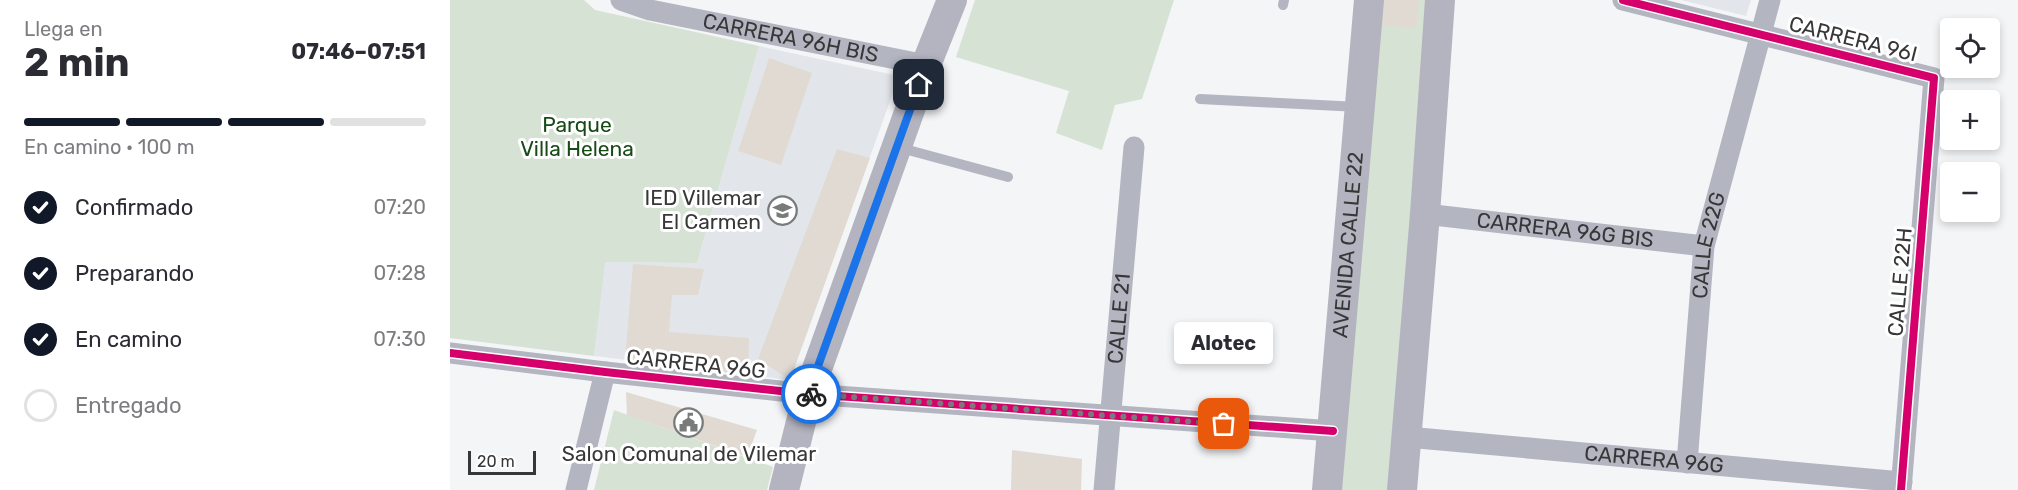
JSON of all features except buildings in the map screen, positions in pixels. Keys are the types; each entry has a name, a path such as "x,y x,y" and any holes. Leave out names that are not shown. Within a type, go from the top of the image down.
{"main road":[{"path":"784,490 808,394 926,65 952,0"},
{"name":"AVENIDA CALLE 22","path":"1327,490 1368,0"},
{"path":"1402,490 1440,0"}],"street":[{"name":"CARRERA 96H BIS","path":"621,0 650,10 926,65"},
{"name":"CARRERA 96I","path":"1623,0 1934,78"},
{"name":"CALLE 22G","path":"1687,463 1704,246 1770,0"},
{"name":"CALLE 22H","path":"1901,486 1934,78"},
{"name":"CALLE 21","path":"1104,490 1134,147"},
{"name":"CARRERA 96G BIS","path":"1425,214 1704,246"},
{"name":"CARRERA 96G","path":"450,353 808,394 1333,431"},
{"path":"576,490 605,372"},
{"name":"CARRERA 96G","path":"1406,439 1418,438 1687,463 1854,484 1901,486"}],"lane":[{"path":"1200,99 1360,107"},
{"path":"897,147 1008,177"}],"shaded area":[{"path":"1681,0 1751,0 1746,16"},
{"name":"IED Villemar El Carmen","path":"759,46 899,76 790,380 594,356 604,262 697,263"}],"green space":[{"name":"Parque Villa Helena","path":"450,0 584,0 595,10 759,46 697,263 605,262 594,356 450,338"},
{"path":"975,0 1174,0 1142,99 1115,105 1102,150 1056,133 1069,91 956,57"},
{"path":"1382,0 1431,0 1388,490 1340,490"},
{"path":"614,410 773,467 767,490 594,490"}],"cycle path":[{"path":"1623,0 1934,78 1901,490"},
{"path":"450,353 808,394 1333,431"}],"way so far":[{"path":"811,394 1224,424"}],"place":[{"name":"IED Villemar El Carmen","path":"782,210"},
{"name":"Salon Comunal de Vilemar","path":"689,423"},
{"name":"Alotec","path":"1224,424"}],"route":[{"path":"811,394 808,394 919,85"}]}
